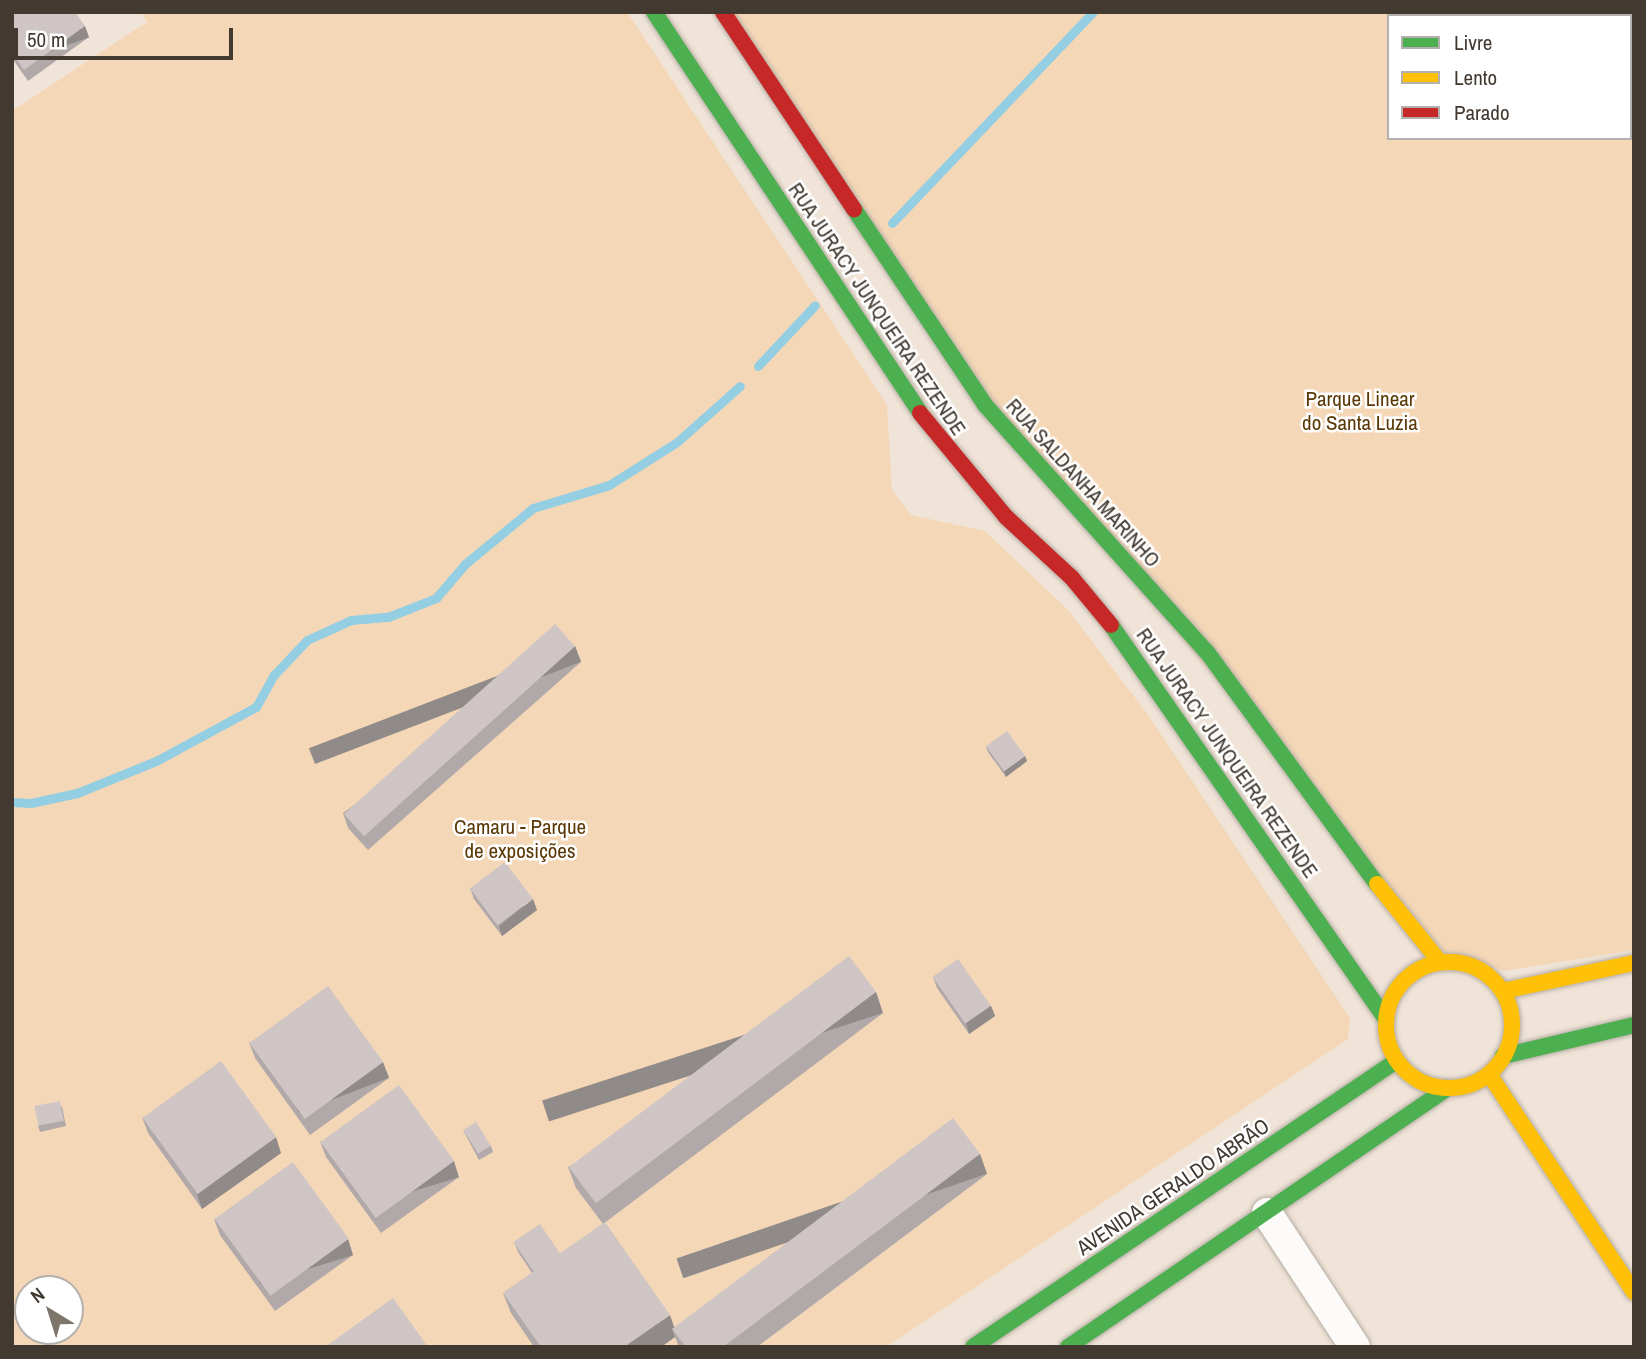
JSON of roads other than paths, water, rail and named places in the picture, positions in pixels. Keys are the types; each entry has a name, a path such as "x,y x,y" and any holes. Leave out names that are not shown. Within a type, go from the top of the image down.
{"main road":[{"name":"RUA JURACY JUNQUEIRA REZENDE","path":"654,12 892,376 955,460 1006,517 1072,578 1128,644 1385,1018"},
{"name":"RUA SALDANHA MARINHO","path":"723,12 985,405 1207,652 1387,898 1440,962"},
{"path":"1440,962 1461,962 1482,970 1503,991 1513,1025 1503,1056 1489,1074 1463,1087 1448,1088 1423,1084 1396,1061 1386,1038 1385,1018 1402,982 1419,968 1440,962"},
{"path":"1503,991 1634,963"},
{"path":"1503,1056 1634,1025"},
{"name":"AVENIDA GERALDO ABRÃO","path":"973,1347 1026,1320 1396,1061"},
{"path":"1489,1074 1634,1292"},
{"path":"1068,1347 1448,1088"}],"street":[{"path":"1267,1213 1355,1347"}],"waterway":[{"path":"892,223 1093,12"},
{"path":"758,366 815,305"},
{"path":"12,802 31,803 77,793 156,761 256,707 274,675 307,640 351,620 388,617 436,598 465,564 533,508 609,485 677,442 740,386"}],"park label":[{"name":"Parque Linear do Santa Luzia","path":"1360,411"},
{"name":"Camaru - Parque de exposições","path":"520,839"}]}
